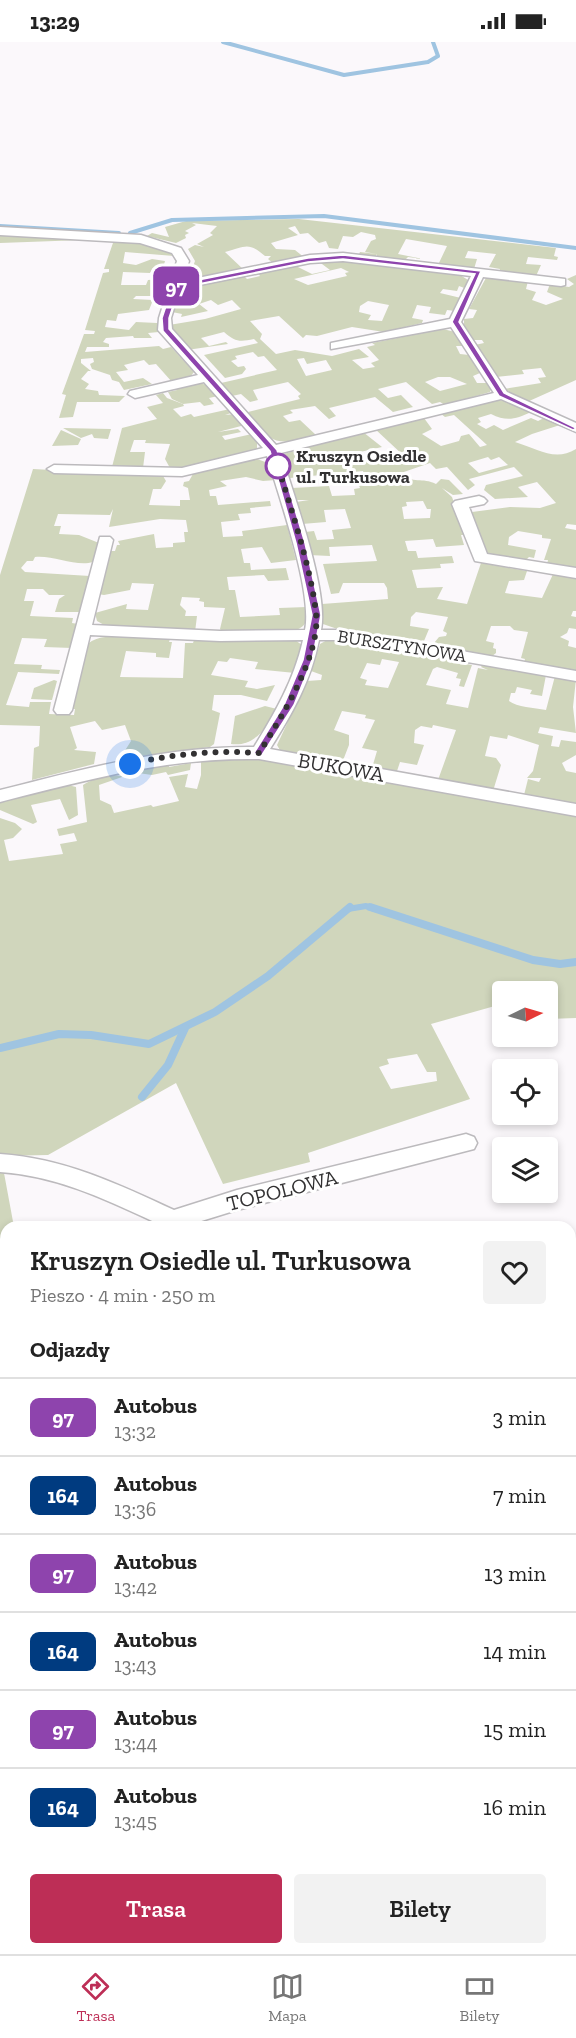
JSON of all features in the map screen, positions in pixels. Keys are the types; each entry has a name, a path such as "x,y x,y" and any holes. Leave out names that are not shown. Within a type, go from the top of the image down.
{"street":[{"path":"0,231 141,239 177,251 183,261 165,318 165,330 273,450 300,543 316,615 307,660 289,705 259,753"},
{"path":"176,286 308,260 343,257 561,282"},
{"path":"455,322 479,273"},
{"path":"336,346 455,322"},
{"path":"455,322 502,395 576,428"},
{"path":"135,394 208,377"},
{"path":"54,469 182,472 502,395"},
{"path":"478,501 460,504 481,558 576,573"},
{"path":"63,710 105,540"},
{"name":"BURSZTYNOWA","path":"84,630 220,636 342,635 576,676"},
{"name":"BUKOWA","path":"0,796 162,756 232,751 259,753 576,810"},
{"name":"TOPOLOWA","path":"0,1163 35,1165 60,1171 172,1220 237,1200 466,1143"}],"green space":[{"path":"299,219 556,248 554,256 558,257 557,260 528,257 526,264 541,265 536,276 499,272 500,269 489,267 496,254 468,251 465,258 477,259 474,269 438,265 447,246 406,239 398,254 423,259 408,257 404,261 377,258 377,254 365,252 371,241 376,239 375,235 361,232 353,237 343,236 338,249 329,248 326,241 319,243 308,233 300,234 295,226 288,228 298,235 271,243 276,249 295,250 305,258 274,264 268,259 271,256 265,256 254,248 246,246 225,252 244,270 194,279 195,276 190,275 195,261 188,249 195,245 204,247 197,244 213,235 210,233 217,226 192,223 196,225 185,231 189,233 185,235 186,238 176,243 147,236 152,233 169,237 165,227 186,221"},
{"path":"0,234 110,239 0,243"},
{"path":"114,240 161,247 174,256 125,252 123,263 136,265 152,259 165,261 163,268 153,268 150,273 123,272 121,285 146,285 148,280 160,279 160,281 170,282 165,297 156,296 158,289 154,289 152,296 136,296 133,299 153,300 149,310 118,314 116,321 107,320 105,327 129,330 136,322 157,323 159,332 148,333 152,338 134,338 133,336 106,338 103,342 109,344 109,347 87,347 85,352 171,347 194,372 190,377 172,382 156,364 149,365 144,360 124,365 128,370 116,372 124,382 143,378 152,384 124,390 119,382 112,380 110,375 92,369 90,364 94,362 93,358 81,359 81,363 91,371 88,371 81,379 89,384 85,389 98,391 99,395 125,396 119,402 77,402 73,417 59,418 66,395 62,394 84,334 94,334 95,331 85,330 103,273 109,272 109,269 104,269"},
{"path":"360,252 377,254 375,258 358,256"},
{"path":"337,260 457,273 468,280 467,289 459,286 457,291 443,289 440,293 461,298 455,311 447,310 445,315 429,313 431,307 417,305 412,318 423,320 422,323 384,332 352,327 317,336 306,335 303,338 279,316 250,321 262,334 260,339 276,354 295,350 332,356 359,349 369,357 352,360 363,369 375,367 371,363 379,360 367,347 375,345 372,343 443,329 455,332 463,346 456,346 460,354 469,355 480,373 473,376 477,383 487,383 491,389 490,392 445,405 440,402 432,404 406,382 378,389 388,398 401,395 413,407 393,412 375,397 329,408 336,416 329,419 315,406 290,410 293,413 283,416 289,422 300,420 317,436 284,442 269,437 248,412 300,399 298,396 301,394 288,382 253,390 258,400 250,402 241,394 232,396 221,383 277,370 264,356 258,357 253,352 235,356 237,359 231,361 238,367 244,366 246,369 242,374 225,378 204,355 258,343 254,339 241,341 231,338 224,332 201,338 209,346 226,342 228,344 187,350 172,333 169,325 205,319 241,309 232,300 218,305 211,300 199,304 208,311 181,317 182,314 172,312 181,290 243,275 247,279 260,276 258,273 294,265 312,274 330,270 318,261","holes":["341,268 349,272 345,273 347,276 308,285 294,279","368,301 389,305 382,321 368,320 371,315 359,312 360,306","304,358 307,364 326,360 332,370 306,376 297,359","438,377 450,377 467,384 440,391 425,382"]},
{"path":"576,275 576,380 527,402 504,389 541,383 538,378 546,377 541,368 522,370 524,374 496,377 475,345 484,343 482,340 471,340 464,327 464,319 473,318 477,310 469,309 487,276 528,281 526,289 536,292 532,300 546,305 563,299 547,292 550,284 569,287 574,284 567,279"},
{"path":"198,383 208,385 218,396 209,398 214,404 204,406 200,402 183,404 172,399 168,392 177,390 175,387"},
{"path":"163,393 167,398 183,404 184,406 173,409 181,417 191,414 194,417 230,409 234,412 225,415 235,414 245,425 218,432 238,429 241,432 222,436 225,440 252,434 257,440 257,449 183,468 170,468 165,459 170,444 134,440 130,452 145,452 143,468 112,467 122,428 157,419 147,407 163,403 156,395"},
{"path":"496,400 509,401 531,412 511,419 491,414 478,418 481,422 477,424 486,429 494,425 503,430 531,418 538,421 544,418 560,425 515,442 554,454 568,453 576,449 576,525 567,524 565,528 576,530 576,569 547,564 548,560 544,560 551,539 542,538 542,535 518,531 509,537 508,545 536,550 534,558 529,557 525,561 487,553 472,512 510,507 540,508 556,503 537,482 518,487 528,497 495,499 484,490 486,485 523,476 514,467 469,479 475,485 468,490 447,467 436,469 430,463 398,474 409,479 436,484 441,479 449,480 463,494 453,495 442,488 452,497 465,535 461,535 464,545 436,547 433,539 405,541 408,551 416,551 418,558 452,556 454,563 440,564 441,568 412,570 417,588 443,587 437,599 467,604 481,563 527,571 524,580 509,581 505,593 542,598 554,572 576,576 576,611 573,611 571,616 576,617 576,629 569,628 567,633 560,637 569,641 568,646 576,648 576,672 524,663 525,659 521,658 528,632 514,630 510,626 491,626 486,641 494,643 493,648 496,649 496,653 491,657 447,650 448,645 434,643 439,637 446,636 447,633 443,631 448,617 416,612 411,617 410,626 429,629 424,641 412,639 407,642 346,632 323,624 322,604 388,599 387,588 384,583 343,583 339,593 331,594 323,564 377,561 372,545 329,547 330,556 309,555 305,532 314,531 317,540 334,539 332,530 351,528 345,509 324,510 326,522 302,524 296,502 309,500 296,500 292,488 329,486 332,496 355,495 354,489 360,488 358,483 366,482 363,471 290,478 280,455 363,432 382,447 360,452 370,462 393,457 395,459 391,461 396,465 415,461 415,456 404,456 375,429 424,418 432,429 422,434 441,446 459,441 461,436 469,434 480,447 487,445 454,415 445,417 441,414","holes":["488,457 491,460 499,457 508,465 479,473 468,463","423,501 427,509 431,509 430,518 404,519 402,507 407,506 406,502"]},
{"path":"63,428 111,429 108,439 94,438 92,434 81,438"},
{"path":"61,430 81,439 78,445 52,446"},
{"path":"257,459 268,463 276,480 263,481 246,477 220,481 227,486 209,490 210,496 216,496 218,505 270,501 271,506 250,508 251,513 238,514 240,520 221,522 223,537 243,536 242,531 287,525 296,560 271,563 262,547 241,549 244,563 250,563 251,570 286,568 289,580 268,581 264,575 227,577 229,590 235,590 240,617 280,615 279,608 307,607 307,618 303,626 296,630 222,632 220,629 225,608 204,607 204,602 199,601 200,598 182,597 180,605 186,611 185,616 197,616 195,632 160,631 160,627 157,631 106,626 97,621 95,613 127,604 126,609 148,610 154,584 132,583 130,590 98,594 109,551 115,551 117,545 120,545 118,541 154,534 156,548 173,547 173,543 185,542 184,532 188,532 186,520 160,519 109,527 113,509 110,515 58,514 54,526 61,526 59,534 79,535 99,543 93,562 79,563 35,557 33,561 27,561 21,568 25,572 90,576 81,612 55,612 59,599 65,595 49,595 43,589 27,589 24,601 34,601 30,616 73,618 72,623 78,624 72,648 44,647 47,639 22,638 14,664 42,665 41,669 60,670 59,674 18,672 6,705 29,707 30,702 51,702 49,714 74,715 75,709 70,709 86,646 92,641 113,636 170,639 169,642 172,642 169,658 156,657 156,653 126,651 120,677 183,678 185,643 193,643 194,640 295,640 302,645 295,673 255,669 258,662 230,658 227,662 218,661 211,675 248,681 245,687 257,689 275,685 267,701 241,695 214,695 212,710 220,713 214,744 210,747 135,757 124,752 131,741 125,725 102,730 95,721 70,727 77,748 74,750 96,752 94,764 32,780 34,748 39,746 40,726 0,725 0,575 33,469 163,476 166,481 161,489 153,489 149,505 180,506 180,500 190,500 188,488 183,486 193,474"},
{"path":"329,639 374,644 373,649 413,655 414,651 460,660 460,663 472,665 464,687 459,686 461,679 456,678 458,673 437,667 433,669 426,685 451,690 446,704 468,708 478,668 488,670 481,667 484,663 546,675 542,696 530,694 532,690 517,687 515,693 511,693 509,701 526,707 546,710 555,676 576,679 573,707 576,733 540,727 538,733 553,736 551,746 559,747 561,740 576,742 576,755 562,763 566,771 576,773 576,806 524,795 528,779 539,782 541,778 527,778 533,771 539,745 508,735 507,739 490,736 485,756 496,758 501,765 493,791 438,780 456,730 433,725 432,728 421,726 415,730 414,743 424,745 417,765 400,762 396,774 372,768 377,751 362,748 375,720 365,718 366,715 342,711 334,730 349,735 349,745 342,763 281,752 277,745 307,681 321,680 322,675 311,671 320,644","holes":["382,659 399,662 388,688 365,685 367,680 360,678 367,663 380,665"]},
{"path":"54,680 57,681 52,700 31,699 34,688"},
{"path":"265,706 277,709 259,735 246,742 231,744 235,716"},
{"path":"243,755 576,816 576,1018 558,1019 558,981 492,981 492,1007 431,1024 470,1099 308,1153 310,1162 223,1184 176,1083 48,1155 0,1156 0,818 15,823 22,829 13,838 4,840 9,861 63,854 60,844 77,841 74,833 59,836 57,829 87,822 83,785 103,777 125,776 99,785 100,800 111,805 114,813 179,801 169,777 188,774 185,787 197,789 201,775 201,761","holes":["417,1054 427,1072 436,1072 437,1081 391,1089 379,1067 389,1064 387,1059"]},
{"path":"169,761 169,767 191,763 190,770 168,775 166,772 152,775 138,773 143,772 144,767"},
{"path":"64,784 76,787 78,815 69,820 60,799 31,805 37,822 33,824 0,810 0,801"},
{"path":"0,1173 4,1173 13,1221 0,1221"}],"waterway":[{"path":"223,42 344,75 428,62 438,56 433,42"},
{"path":"130,233 172,220 324,216 576,248"},
{"path":"0,226 119,233"},
{"path":"348,909 366,906 374,909"},
{"path":"0,1048 59,1034 91,1035 149,1044 215,1012 268,976 350,907"},
{"path":"370,907 533,960 560,964 576,962"},
{"path":"142,1097 168,1065 185,1028"}],"bus line":[{"name":"97","path":"259,753 289,705 307,660 316,615 300,543 273,450 165,330 165,318 176,286 308,260 343,257 479,273 455,322 492,383 502,395 576,428"}],"place":[{"name":"Kruszyn Osiedle ul. Turkusowa","path":"278,466"}],"route":[{"path":"130,764 162,756 232,751 259,753 289,705 307,660 316,615 300,543 278,466"}]}
